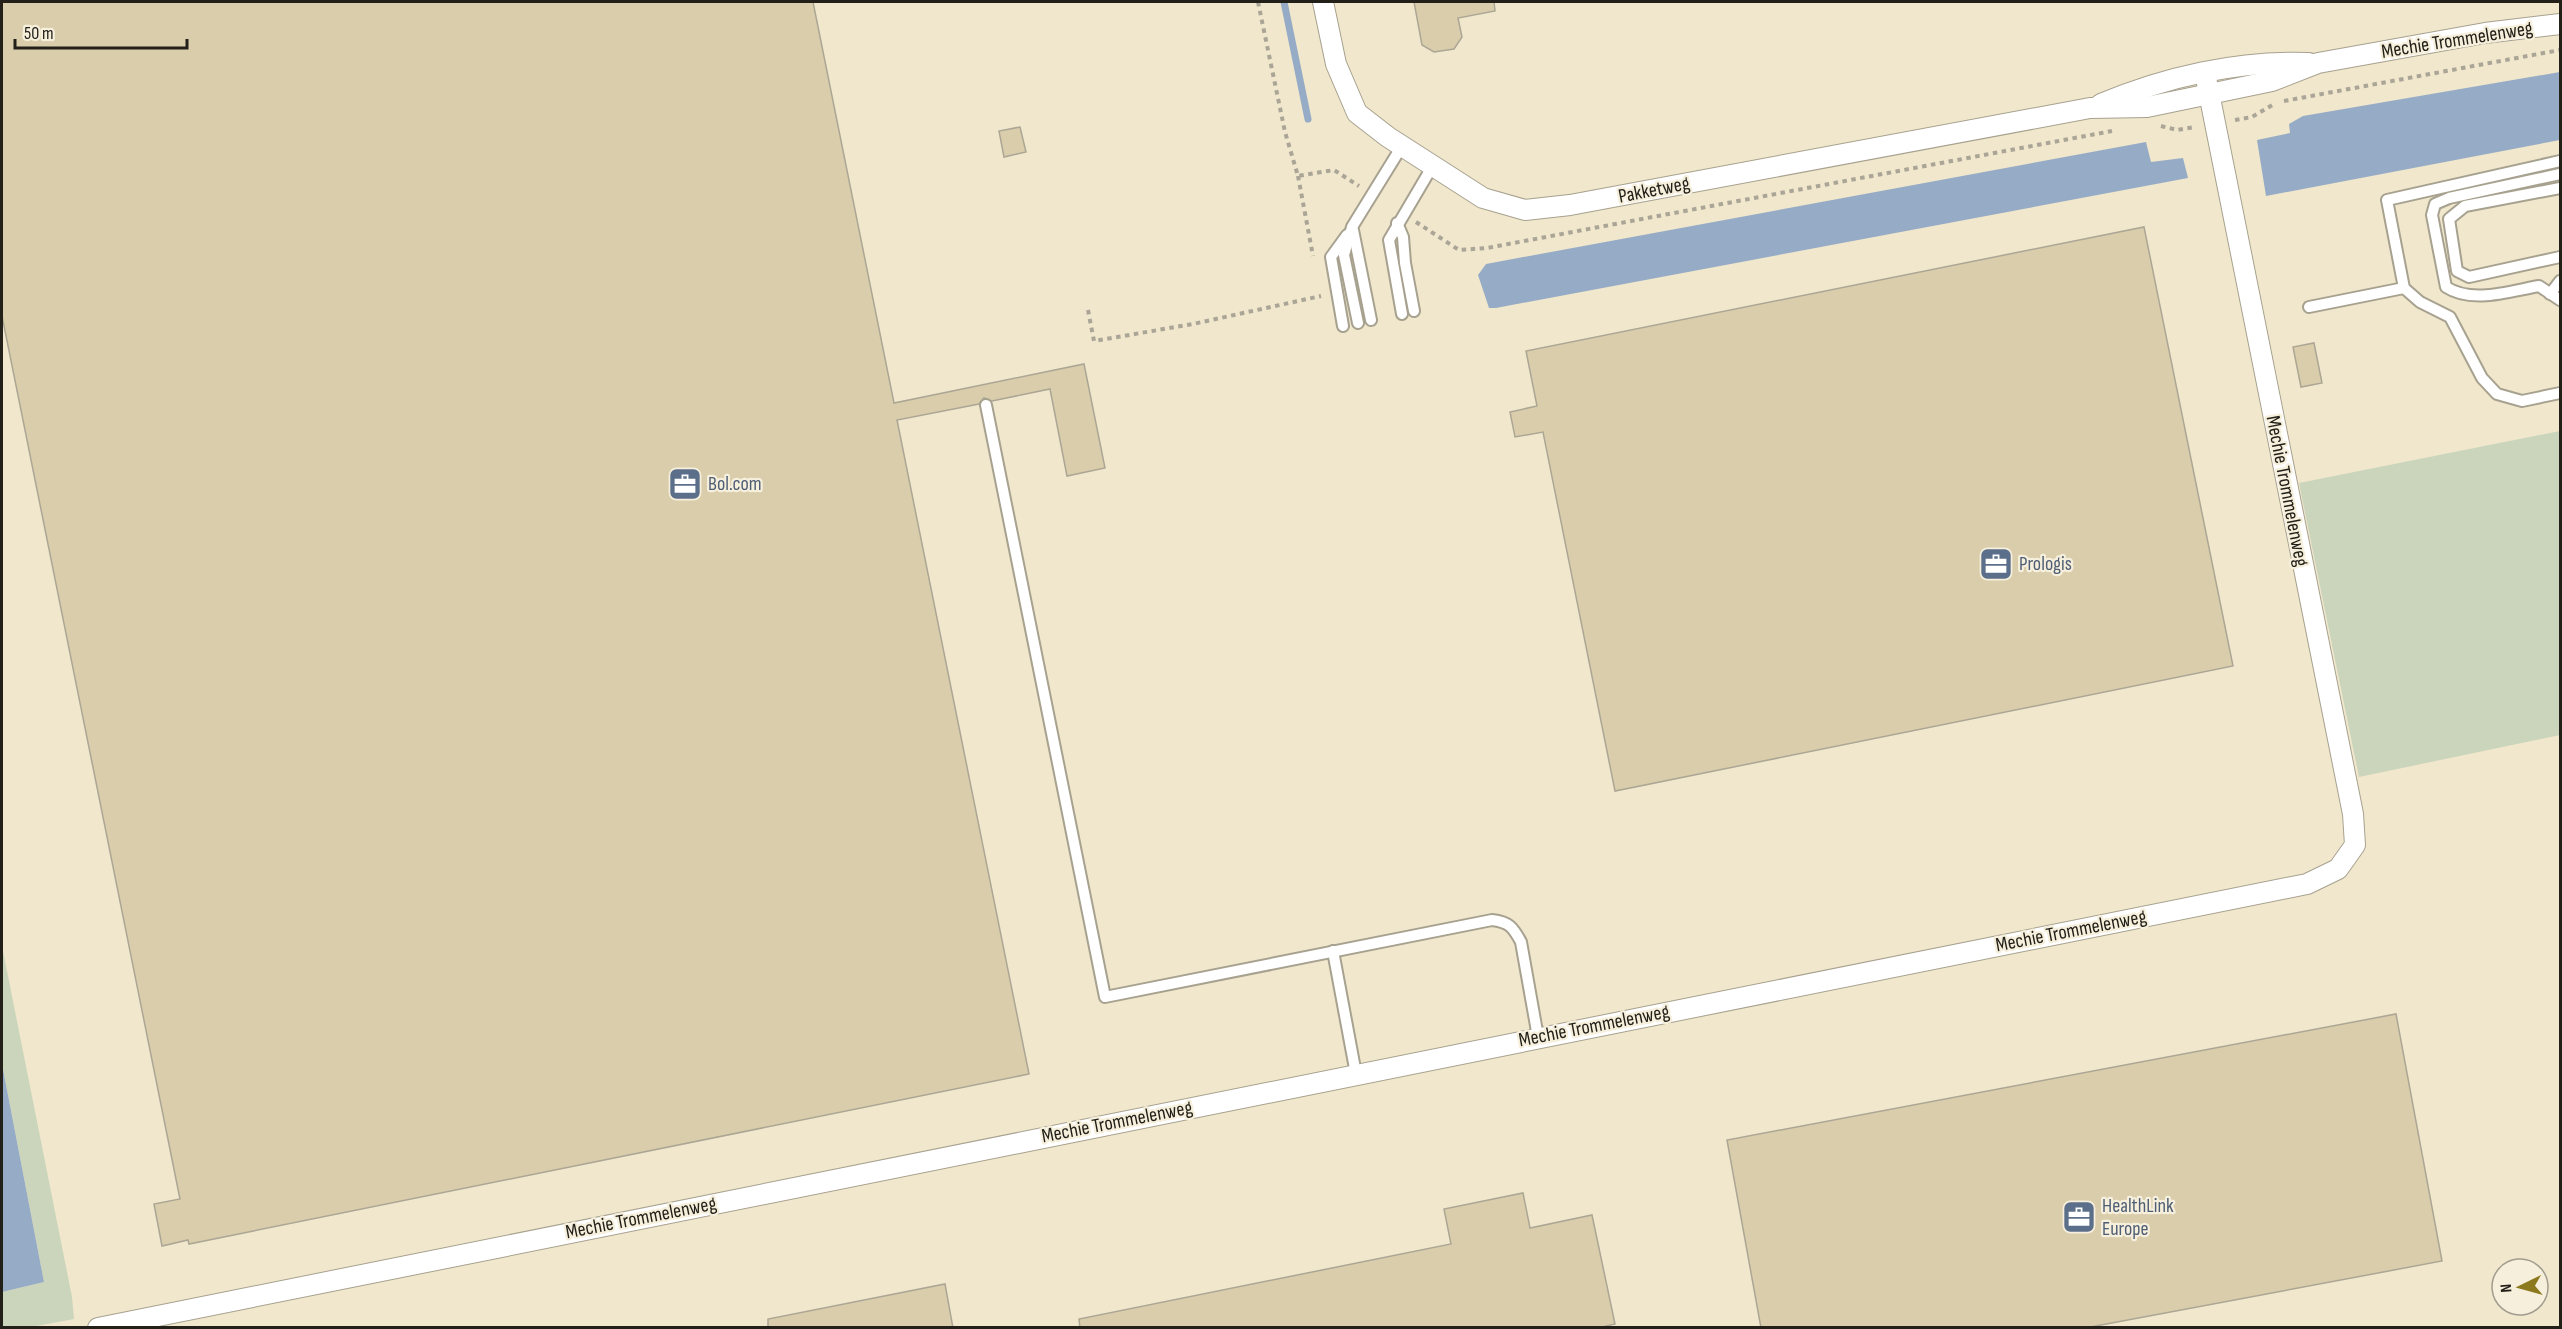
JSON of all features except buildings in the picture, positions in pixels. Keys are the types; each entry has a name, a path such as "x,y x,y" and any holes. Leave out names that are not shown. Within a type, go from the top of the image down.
{"street":[{"name":"Pakketweg","path":"1323,2 1336,64 1357,113 1432,167 1483,198 1525,210 1570,206 2090,108"},
{"name":"Mechie Trommelenweg","path":"2090,108 2147,107 2272,81 2318,63 2476,35 2560,24"},
{"name":"Mechie Trommelenweg","path":"2090,108 2144,86 2205,73 2272,61 2318,63"},
{"name":"Mechie Trommelenweg","path":"98,1328 2307,884 2338,869 2355,845 2353,814 2205,73"}],"lane":[{"path":"1343,326 1331,257 1402,146"},
{"path":"2560,161 2387,200 2404,288 2420,302 2450,317 2482,378 2497,394 2522,401 2560,393"},
{"path":"1402,314 1389,240 1432,167"},
{"path":"2560,174 2449,198 2435,204 2432,215 2446,286 2455,293 2476,296 2539,286 2560,300"},
{"path":"2560,188 2464,206 2449,219 2457,271 2469,277 2560,257"},
{"path":"1397,223 1403,237 1405,263 1414,311"},
{"path":"1352,227 1371,320"},
{"path":"1352,227 1344,255 1358,323"},
{"path":"2550,294 2560,281"},
{"path":"2309,307 2404,288"},
{"path":"986,405 1105,997 1492,920 1504,921 1513,927 1521,942 1538,1037"},
{"path":"1333,951 1356,1074"}],"path":[{"name":"Mechie Trommelenweg","path":"2214,124 2252,117 2276,102 2560,50"},
{"path":"1298,176 1315,264"},
{"path":"1088,310 1094,341 1321,297 1319,286"}],"shaded area":[{"path":"2,2 2560,2 2560,1327 2,1328"}],"green space":[{"path":"2560,431 2560,735 2359,777 2299,483"},
{"path":"2,946 72,1297 74,1319 31,1327 2,1327 2,1292 44,1282 2,1064"}],"water":[{"path":"2560,72 2560,140 2266,196 2257,140 2290,133 2289,124 2303,116"},
{"path":"2146,142 2151,162 2183,158 2188,178 1496,308 1489,308 1478,275 1486,264"},
{"path":"2,1064 44,1282 2,1292"}],"waterway":[{"path":"1284,2 1308,119"}],"place":[{"name":"Bol.com","path":"685,484"},
{"name":"Prologis","path":"1996,564"},
{"name":"HealthLink Europe","path":"2079,1217"}]}
